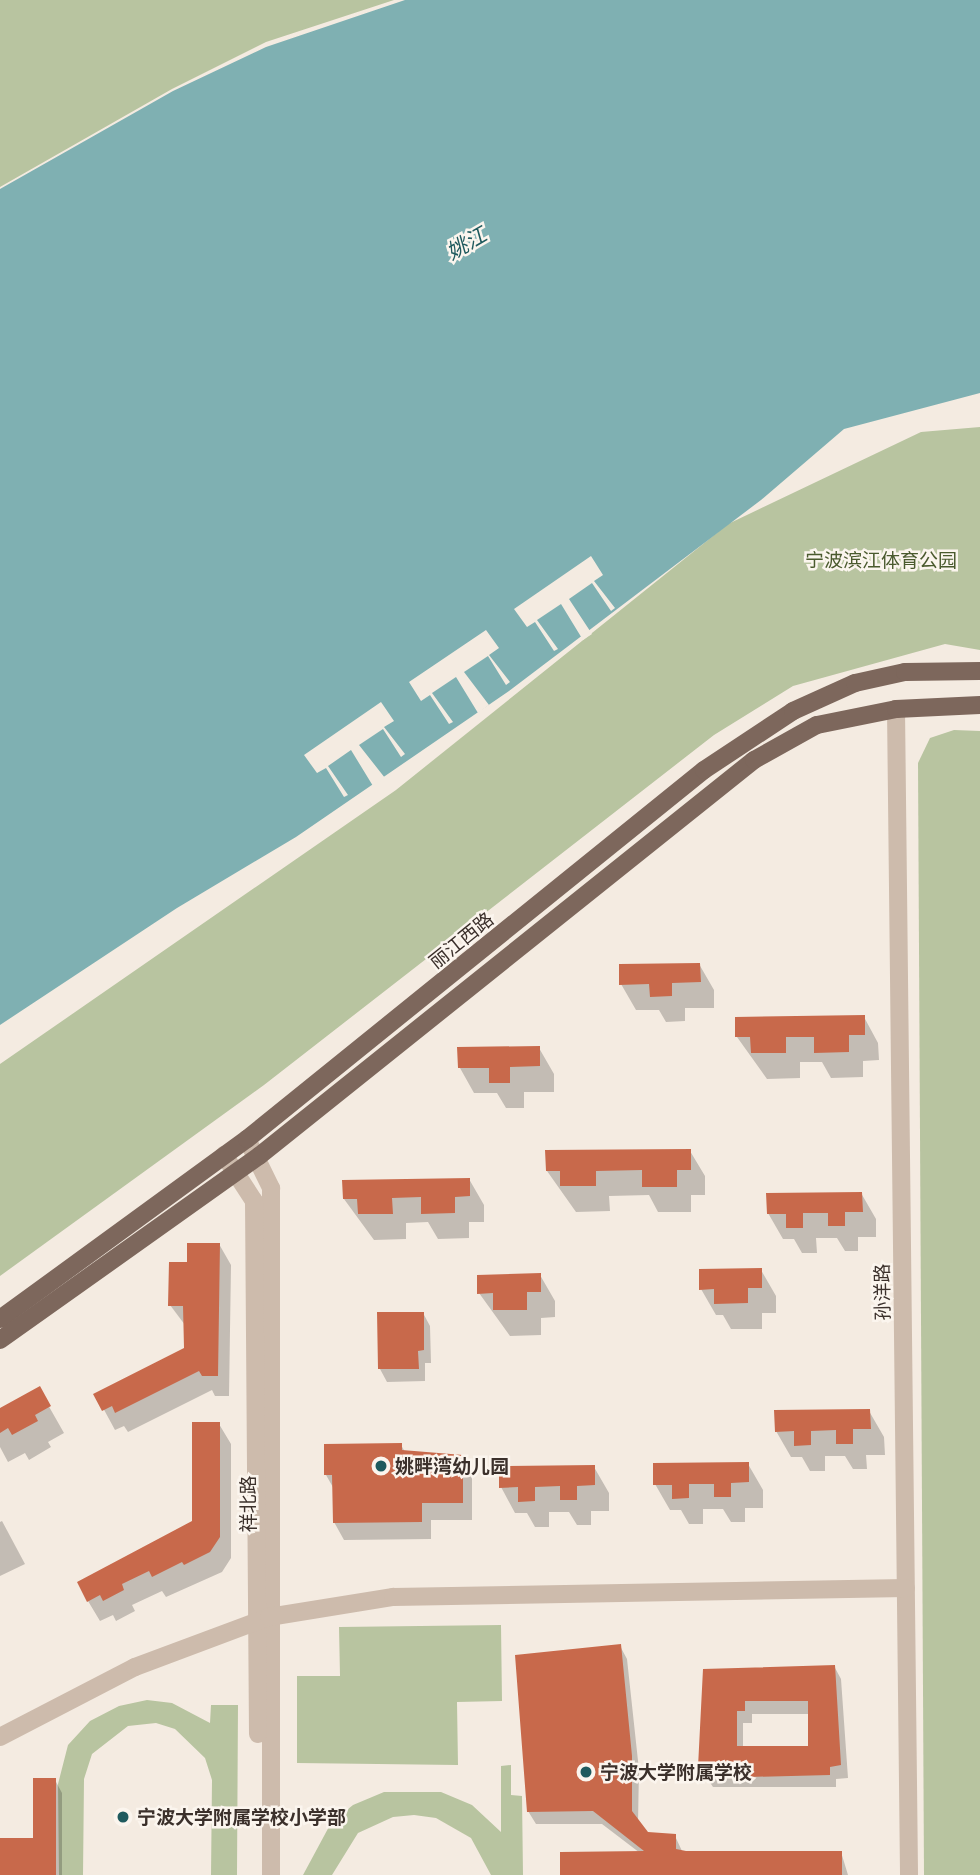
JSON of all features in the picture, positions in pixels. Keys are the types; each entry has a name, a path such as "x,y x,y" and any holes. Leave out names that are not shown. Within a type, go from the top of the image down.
{"main road":[{"name":"丽江西路","path":"0,1319 247,1139 704,770 793,711 867,680 905,672 980,671"},
{"path":"0,1340 259,1156 754,760 817,725 896,709 980,705"}],"street":[{"name":"孙洋路","path":"896,709 909,1875"},
{"name":"祥北路","path":"247,1139 259,1156 271,1188 260,1875"},
{"name":"祥北路","path":"224,1156 254,1201 262,1620 271,1875"},
{"path":"0,1737 135,1667 262,1620 393,1597 906,1588"}],"green space":[{"path":"0,0 394,0 266,42 172,89 0,187"},
{"name":"宁波滨江体育公园","path":"980,427 980,650 945,644 793,686 714,735 264,1085 0,1276 0,1064 396,790 728,524 921,432"},
{"path":"954,730 980,731 980,1875 924,1875 918,763 930,738"},
{"path":"501,1625 502,1701 457,1702 458,1765 297,1763 297,1676 340,1676 339,1627"},
{"path":"147,1700 172,1703 210,1723 211,1705 238,1705 237,1875 211,1875 212,1780 205,1758 175,1729 156,1723 128,1726 92,1754 84,1779 83,1875 59,1875 58,1784 68,1745 90,1721 119,1706"},
{"path":"511,1765 511,1795 522,1796 523,1875 491,1875 471,1838 436,1818 414,1815 393,1817 358,1833 332,1875 303,1875 331,1823 353,1805 384,1792 441,1792 472,1805 501,1832 501,1766"}],"water":[{"name":"姚江","path":"405,0 980,0 980,393 844,429 761,500 509,691 296,837 177,908 0,1025 0,189 173,91 266,47"}],"pier":[{"path":"591,556 603,575 594,581 615,608 611,611 592,583 569,599 592,634 583,640 561,604 537,620 558,649 554,651 535,622 527,627 514,609"},
{"path":"486,630 499,648 489,655 510,682 506,685 488,656 464,672 489,705 478,713 456,677 432,693 453,722 449,724 430,695 421,701 409,682"},
{"path":"381,702 394,721 384,727 405,754 401,757 383,729 359,745 385,778 373,786 351,750 328,766 348,795 344,797 326,768 317,773 304,755"}],"building":[{"path":"700,963 701,982 672,983 672,996 650,997 649,984 619,985 619,964"},
{"path":"865,1015 865,1035 849,1035 849,1052 814,1053 814,1037 786,1037 786,1053 751,1053 750,1037 735,1037 735,1017"},
{"path":"540,1046 540,1066 510,1067 510,1083 489,1083 489,1068 458,1068 457,1047"},
{"path":"691,1149 691,1170 677,1170 677,1187 642,1187 642,1170 596,1171 596,1186 560,1186 560,1171 546,1171 545,1150"},
{"path":"470,1178 470,1196 455,1197 455,1213 421,1214 421,1197 392,1198 393,1214 358,1214 357,1199 343,1199 342,1180"},
{"path":"862,1192 863,1212 845,1212 845,1226 828,1226 828,1213 803,1213 803,1228 786,1228 786,1214 767,1214 766,1193"},
{"path":"187,1243 220,1243 218,1376 202,1376 199,1371 115,1413 112,1406 102,1411 93,1394 184,1348 183,1306 168,1306 169,1262 187,1262"},
{"path":"762,1268 762,1288 748,1288 748,1303 714,1304 714,1289 699,1290 699,1269"},
{"path":"541,1273 541,1292 527,1292 527,1310 493,1310 493,1293 477,1294 477,1275"},
{"path":"377,1312 424,1312 424,1350 418,1351 419,1369 378,1369"},
{"path":"40,1386 51,1406 35,1415 38,1421 12,1435 8,1428 0,1433 0,1408"},
{"path":"870,1409 871,1429 853,1429 853,1444 836,1444 836,1430 811,1431 811,1445 794,1446 794,1431 775,1432 774,1410"},
{"path":"192,1422 220,1422 220,1537 210,1552 184,1565 182,1562 152,1577 149,1571 122,1584 124,1590 103,1601 100,1595 87,1602 77,1582 192,1521"},
{"path":"402,1443 402,1450 463,1455 463,1503 422,1503 422,1522 333,1523 332,1475 324,1475 324,1444"},
{"path":"749,1462 749,1482 731,1483 731,1497 714,1497 714,1484 689,1484 689,1498 672,1499 672,1485 653,1485 653,1463"},
{"path":"595,1465 595,1485 577,1486 577,1500 560,1500 560,1486 535,1487 535,1501 518,1502 518,1487 499,1488 499,1466"},
{"path":"621,1644 632,1756 632,1811 648,1832 676,1834 676,1849 686,1851 842,1851 842,1875 560,1875 560,1852 644,1851 593,1811 527,1812 515,1655"},
{"path":"835,1665 841,1765 830,1767 830,1775 748,1777 748,1772 704,1774 704,1768 698,1767 703,1669","holes":["745,1701 808,1701 808,1746 737,1746 737,1711 745,1711"]},
{"path":"33,1778 56,1778 56,1875 0,1875 0,1838 33,1838"}],"place":[{"name":"姚畔湾幼儿园","path":"381,1466"},
{"name":"宁波大学附属学校","path":"586,1772"},
{"name":"宁波大学附属学校小学部","path":"123,1817"}]}
